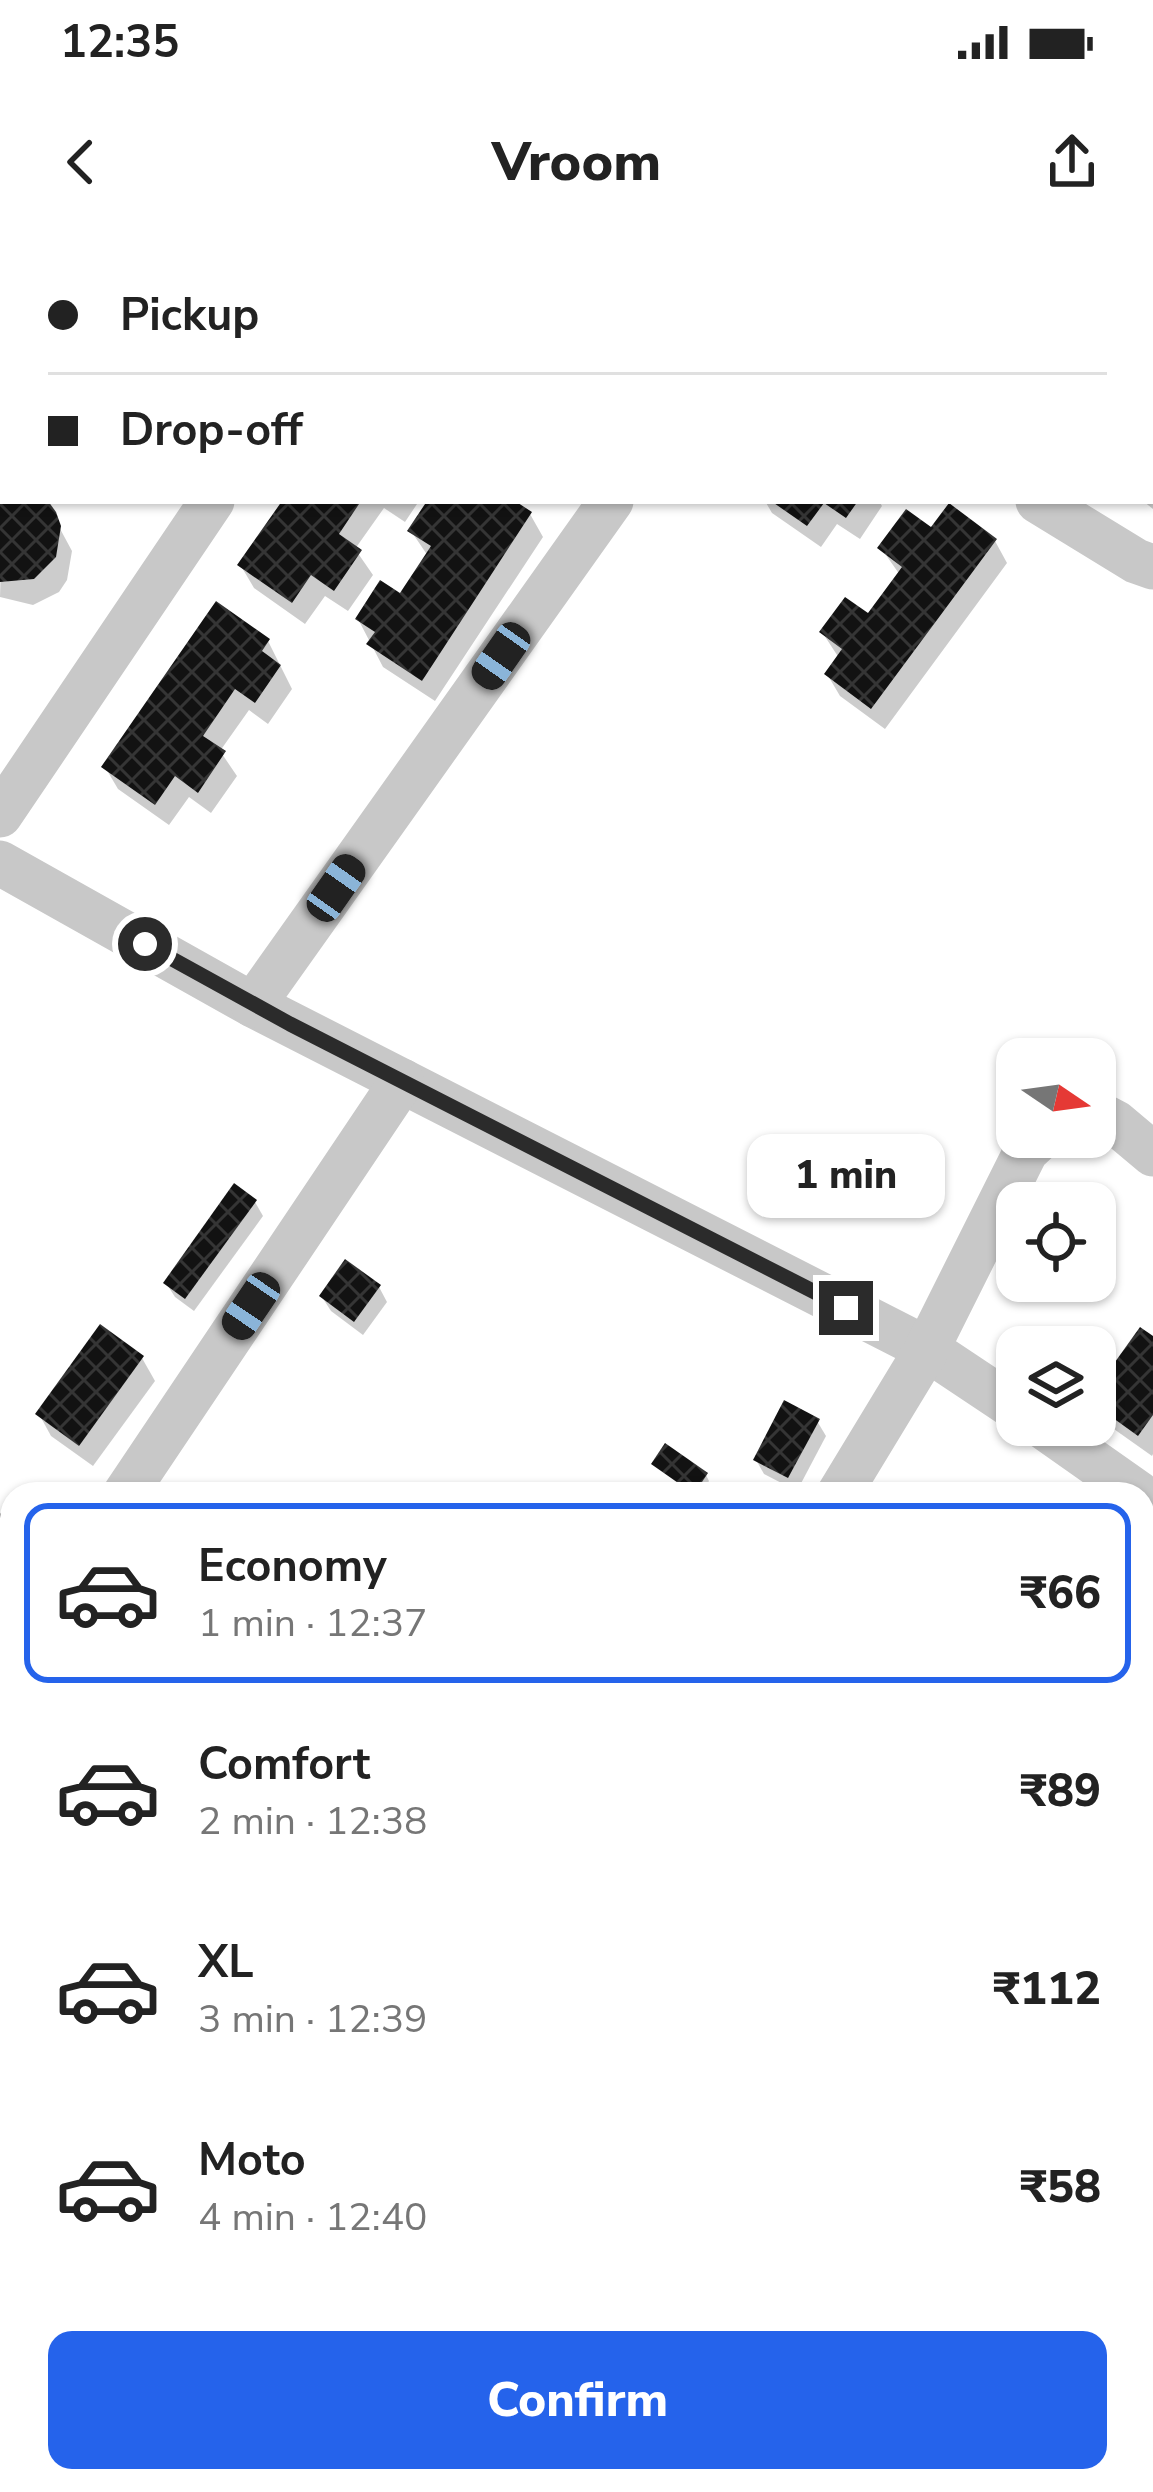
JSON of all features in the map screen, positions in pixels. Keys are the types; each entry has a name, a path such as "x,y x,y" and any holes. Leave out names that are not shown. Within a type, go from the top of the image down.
{"street":[{"path":"0,815 210,504"},
{"path":"254,1005 609,504"},
{"path":"1043,504 1153,567"},
{"path":"0,863 254,1005 927,1349 996,1395"},
{"path":"133,1482 402,1082"},
{"path":"1116,1123 1153,1154"},
{"path":"846,1482 927,1349 1022,1158"},
{"path":"1071,1446 1121,1482"}],"building":[{"path":"0,504 50,504 61,526 56,557 34,579 0,582"},
{"path":"280,504 359,504 339,534 362,550 334,591 311,575 292,603 237,565"},
{"path":"425,504 520,504 532,512 422,681 366,644 375,632 355,619 380,580 400,593 431,546 407,531"},
{"path":"775,504 823,504 807,526"},
{"path":"825,504 856,504 846,518"},
{"path":"950,504 997,539 871,709 824,674 842,649 819,632 845,597 868,613 902,567 877,548 906,509 931,527"},
{"path":"216,601 270,639 262,651 281,665 255,703 235,689 203,736 226,751 198,793 175,776 155,805 101,767"},
{"path":"234,1183 257,1200 185,1299 163,1283"},
{"path":"345,1259 381,1285 354,1322 319,1296"},
{"path":"100,1324 144,1356 79,1446 35,1414"},
{"path":"1140,1327 1153,1336 1153,1415 1138,1436 1116,1420 1116,1361"},
{"path":"784,1400 820,1419 788,1478 753,1460"},
{"path":"665,1443 708,1473 702,1482 677,1482 651,1464"}],"route":[{"path":"145,944 290,1024 846,1308"}]}
